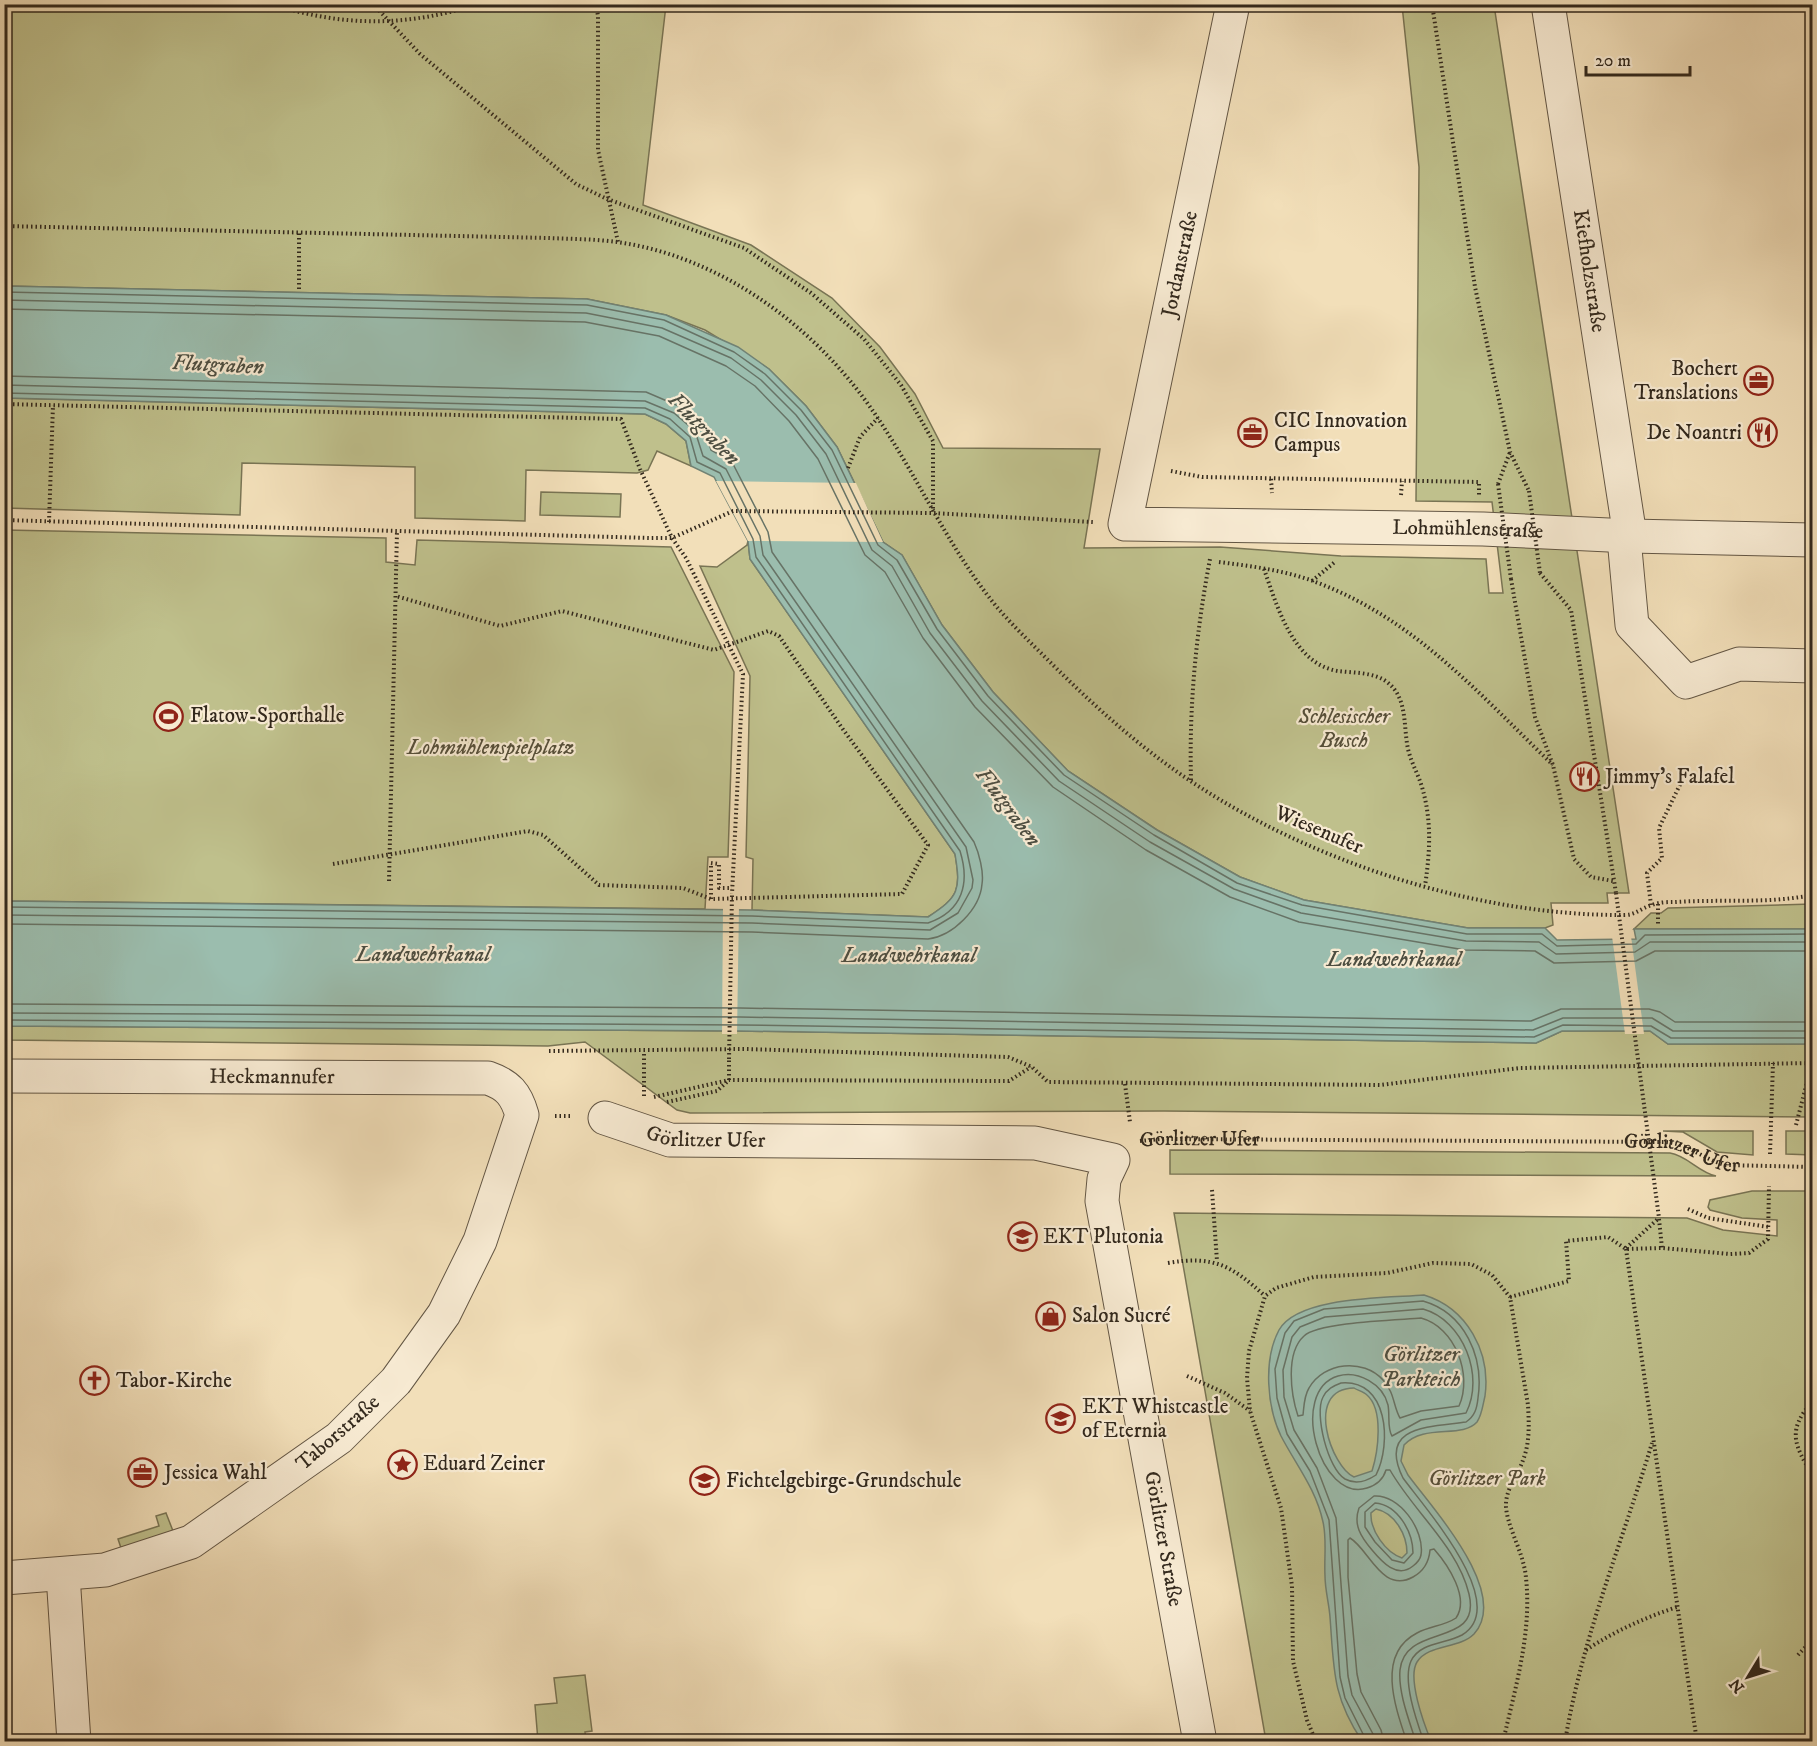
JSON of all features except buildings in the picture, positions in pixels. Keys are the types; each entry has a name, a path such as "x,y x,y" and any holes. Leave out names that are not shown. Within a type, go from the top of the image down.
{"street":[{"name":"Jordanstraße","path":"1125,524 1233,4"},
{"name":"Kiefholzstraße","path":"1548,4 1630,536 1625,549 1632,625 1686,682 1739,664 1812,666"},
{"name":"Lohmühlenstraße","path":"1125,524 1483,529 1630,536 1812,540"},
{"name":"Heckmannufer","path":"4,1076 488,1078 505,1084 518,1100 522,1115"},
{"name":"Taborstraße","path":"4,1578 63,1575 108,1569 191,1542 304,1465 367,1413 412,1361 459,1286 495,1202 522,1115"},
{"name":"Görlitzer Ufer","path":"605,1118 670,1140 1035,1143 1113,1160"},
{"name":"Görlitzer Straße","path":"1113,1160 1104,1179 1102,1202 1200,1742"},
{"path":"63,1575 74,1742"}],"path":[{"path":"272,4 355,21 390,23 440,17 477,4"},
{"path":"373,4 420,54 576,184 607,199 744,248 811,293 864,339 901,385 933,441 933,513"},
{"path":"596,4 598,16 598,150 618,242"},
{"path":"1432,4 1475,287 1510,452 1529,491 1540,573 1571,610 1616,893 1662,1248"},
{"name":"Wiesenufer","path":"4,226 299,231 618,242 662,253 695,265 732,281 764,301 822,349 878,418 960,560 1012,623 1084,696 1145,748 1191,781 1250,816 1299,840 1425,886 1505,905 1570,914 1630,915 1658,904 1790,899 1812,895"},
{"path":"299,231 299,289"},
{"path":"4,404 621,419 640,469 672,537 686,558 743,674 732,888 729,1080 717,1091 664,1102"},
{"path":"49,522 53,405"},
{"path":"848,468 860,437 878,418"},
{"path":"1510,452 1498,484 1535,717 1553,765 1574,859 1590,877 1613,881"},
{"path":"1138,463 1202,477 1479,482 1480,506"},
{"path":"4,520 672,537 733,511 933,513 1125,524"},
{"path":"389,881 397,531"},
{"path":"1191,781 1193,672 1212,552"},
{"path":"1312,581 1322,570 1343,558"},
{"path":"1199,559 1264,569 1312,581 1379,613 1425,643 1553,765"},
{"path":"1264,569 1284,622 1297,643 1315,662 1335,670 1377,676 1397,692 1404,713 1408,750 1419,777 1429,814 1430,854 1425,886"},
{"path":"333,864 528,831 543,835 599,885 683,888 711,899 902,894 928,845 842,729 779,636 768,631 714,650 562,611 500,626 396,596"},
{"path":"1651,905 1647,873 1662,858 1659,828 1689,766"},
{"path":"711,899 711,863 719,864 719,888 732,888"},
{"path":"1658,904 1659,925"},
{"path":"549,1052 745,1049 1008,1057 1032,1067 1048,1082 1125,1084 1380,1085 1520,1068 1812,1063 1796,1125"},
{"path":"644,1052 644,1099 729,1080 1009,1081 1032,1067"},
{"path":"1770,1154 1773,1063"},
{"path":"1125,1084 1130,1122"},
{"path":"522,1115 605,1118"},
{"name":"Görlitzer Ufer","path":"1113,1160 1119,1153 1136,1142 1161,1139 1666,1142 1688,1147 1714,1162 1726,1165 1812,1167"},
{"path":"1510,1297 1569,1281 1566,1241 1608,1236 1626,1249 1662,1248 1749,1253 1768,1239 1769,1186"},
{"path":"1212,1190 1217,1261"},
{"path":"1688,1209 1708,1218 1769,1227"},
{"path":"1626,1249 1659,1218"},
{"path":"1626,1249 1696,1742"},
{"path":"1168,1263 1217,1261 1239,1273 1265,1296"},
{"path":"1316,1742 1307,1720 1293,1661 1292,1586 1281,1508 1250,1412 1248,1378 1250,1351 1265,1296 1276,1288 1314,1277 1387,1273 1433,1263 1453,1262 1471,1264 1492,1275 1510,1297 1515,1316 1529,1424 1523,1460 1508,1495 1507,1512 1524,1559 1528,1600 1526,1637 1503,1742"},
{"path":"1187,1376 1226,1393 1250,1412"},
{"path":"1812,1402 1795,1429 1796,1446 1812,1474"},
{"path":"1565,1742 1573,1695 1585,1650 1653,1442"},
{"path":"1585,1650 1612,1633 1677,1607"},
{"path":"1798,1655 1812,1640"}],"green space":[{"name":"Schlesischer Busch","path":"5,5 666,5 643,205 751,245 832,298 880,347 915,394 943,448 1100,449 1084,548 1220,547 1341,556 1486,559 1489,593 1503,593 1492,502 1416,501 1419,167 1402,5 1494,5 1629,893 1607,893 1608,903 1551,903 1553,925 1545,928 1468,928 1304,900 1240,877 1157,830 1068,771 993,692 942,625 902,555 883,542 837,447 806,406 769,369 705,330 666,315 587,299 5,286"},
{"path":"5,398 645,414 666,424 686,441 691,466 657,451 648,470 637,473 526,470 525,521 415,518 415,467 242,463 240,515 5,508"},
{"path":"541,492 621,494 620,517 540,515"},
{"name":"Lohmühlenspielplatz","path":"5,530 386,538 386,562 415,565 417,540 671,547 734,672 728,857 708,857 705,909 5,901"},
{"path":"748,541 750,559 955,854 958,876 955,892 946,904 928,917 752,910 753,859 746,857 750,676 700,566 717,567 747,545"},
{"path":"1812,904 1812,929 1634,929 1651,913 1661,913 1668,908"},
{"path":"5,1026 739,1031 1536,1043 1562,1031 1650,1031 1668,1044 1812,1044 1812,1117 1164,1111 690,1113 677,1110 585,1042 548,1046 5,1040"},
{"path":"1663,1131 1753,1131 1753,1155 1717,1152 1683,1132"},
{"path":"1786,1131 1812,1131 1812,1155 1786,1154"},
{"path":"1170,1150 1670,1153 1716,1176 1170,1174"},
{"name":"Görlitzer Park","path":"1752,1191 1812,1191 1812,1741 1266,1741 1174,1213 1687,1218 1723,1230 1777,1236 1777,1220 1742,1218 1710,1210 1708,1207 1710,1200"},
{"path":"166,1513 173,1531 121,1548 118,1539 159,1526 156,1516"},
{"path":"585,1675 592,1731 585,1732 586,1741 566,1741 565,1735 561,1735 561,1741 538,1741 535,1705 557,1703 554,1678"}],"water":[{"path":"5,286 587,299 666,315 738,347 769,369 806,406 837,447 883,542 902,555 942,625 993,692 1068,771 1157,830 1240,877 1304,900 1468,928 1545,928 1557,940 1636,939 1634,929 1812,929 1812,1044 1668,1044 1650,1031 1562,1031 1536,1043 739,1031 5,1026 5,901 752,910 928,917 952,898 958,876 955,854 750,559 748,541 714,477 691,466 686,441 666,424 645,414 5,398"},
{"name":"Görlitzer Parkteich","path":"1424,1295 1453,1310 1473,1334 1484,1363 1485,1396 1477,1422 1462,1430 1412,1438 1404,1445 1401,1461 1408,1475 1449,1529 1476,1574 1483,1596 1483,1617 1474,1634 1468,1639 1428,1652 1417,1662 1414,1669 1415,1690 1431,1741 1362,1741 1345,1710 1336,1682 1325,1581 1324,1528 1320,1510 1311,1488 1276,1424 1270,1398 1269,1369 1274,1342 1279,1330 1289,1319 1305,1311 1324,1305 1367,1298","holes":["1354,1388 1366,1394 1372,1402 1378,1421 1376,1453 1372,1471 1354,1477 1346,1471 1331,1445 1326,1414 1329,1401 1338,1392","1376,1509 1389,1515 1399,1526 1405,1539 1407,1553 1402,1558 1384,1546 1376,1533 1371,1520 1371,1513"]}],"pier":[{"path":"716,481 856,483 883,542 748,541"},
{"path":"723,906 739,907 737,1034 722,1034"},
{"path":"1612,936 1631,936 1644,1034 1625,1034"}],"place":[{"name":"Bochert Translations","path":"1759,381"},
{"name":"CIC Innovation Campus","path":"1253,433"},
{"name":"De Noantri","path":"1763,433"},
{"name":"Flatow-Sporthalle","path":"169,716"},
{"name":"Jimmy's Falafel","path":"1584,777"},
{"name":"EKT Plutonia","path":"1022,1237"},
{"name":"Salon Sucré","path":"1051,1316"},
{"name":"Tabor-Kirche","path":"95,1381"},
{"name":"EKT Whistcastle of Eternia","path":"1061,1419"},
{"name":"Eduard Zeiner","path":"402,1464"},
{"name":"Jessica Wahl","path":"143,1473"},
{"name":"Fichtelgebirge-Grundschule","path":"705,1481"}],"water label":[{"name":"Flutgraben","path":"218,365"},
{"name":"Flutgraben","path":"704,429"},
{"name":"Flutgraben","path":"1008,807"},
{"name":"Landwehrkanal","path":"423,954"},
{"name":"Landwehrkanal","path":"909,955"},
{"name":"Landwehrkanal","path":"1394,959"}]}
